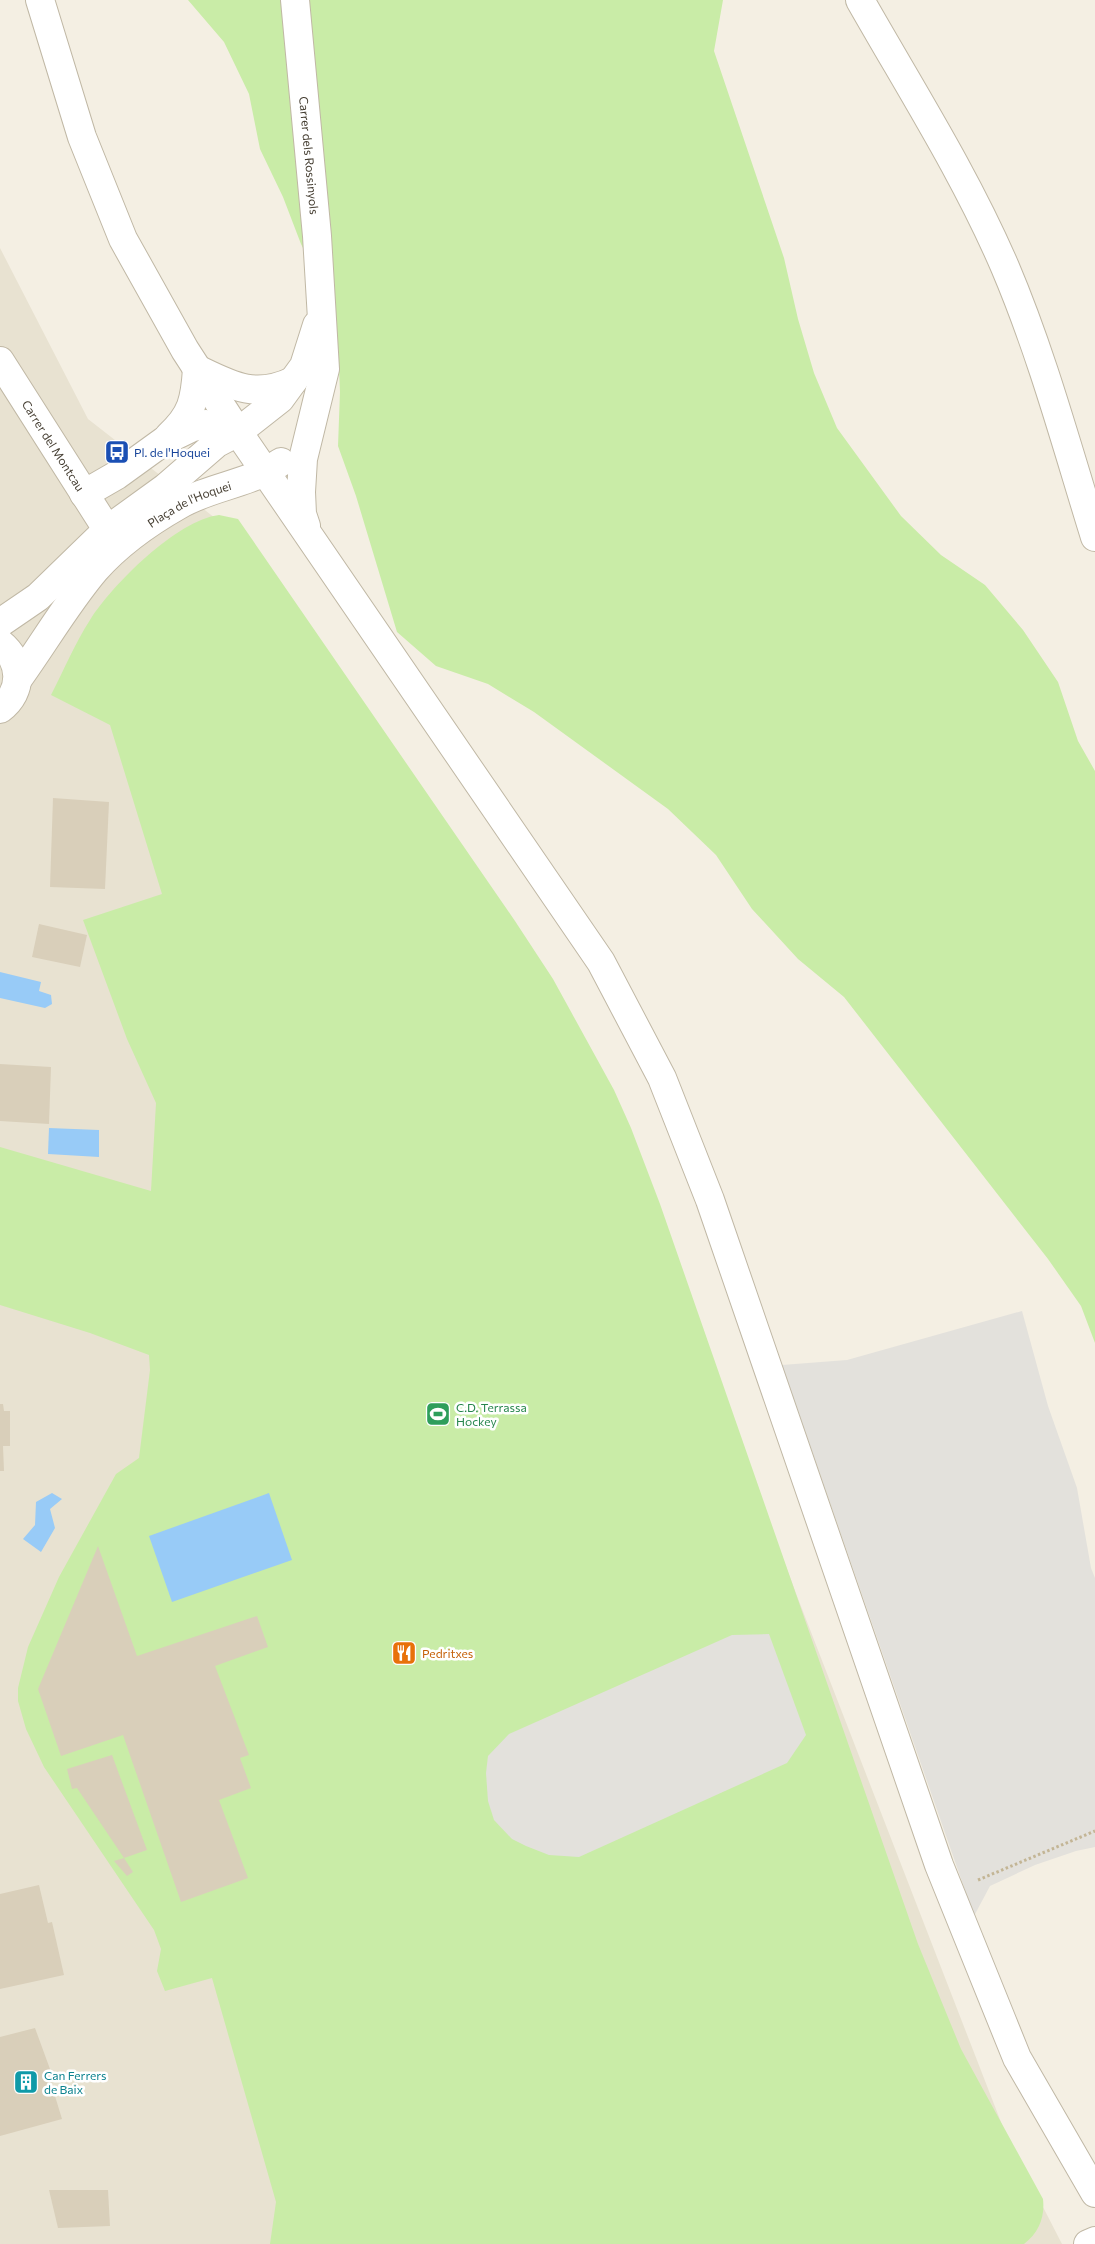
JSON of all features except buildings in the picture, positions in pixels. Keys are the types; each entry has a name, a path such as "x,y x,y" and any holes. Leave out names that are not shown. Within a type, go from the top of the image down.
{"street":[{"path":"40,0 82,137 123,238 197,369 238,432 601,962 662,1078 710,1200 939,1865 1017,2058 1095,2193"},
{"name":"Carrer dels Rossinyols","path":"295,0 317,236 325,369 303,459 300,492 302,514 309,536"},
{"path":"860,0 931,123 978,210 1004,266 1052,396 1095,537"},
{"name":"Carrer dels Rossinyols","path":"238,432 280,399 304,366 321,312"},
{"name":"Carrer del Montcau","path":"0,361 113,538"},
{"path":"197,369 239,388 258,391 278,388 293,381"},
{"path":"84,494 117,475 164,441 182,425 192,408 197,369"},
{"name":"Carrer dels Rossinyols","path":"266,472 287,457 297,447 314,413"},
{"path":"164,441 193,427 206,424 238,432"},
{"name":"Plaça de l'Hoquei","path":"0,623 38,597 113,538 165,488 217,443 238,432"},
{"name":"Plaça de l'Hoquei","path":"0,709 7,704 15,692 18,679 96,570 113,538 158,518 182,503 207,492 266,472"},
{"path":"113,538 112,486 117,475"},
{"path":"0,643 9,650 17,665 18,679"},
{"path":"1088,2244 1095,2241"}],"path":[{"path":"973,1882 1095,1831"}],"shaded area":[{"name":"C.D. Terrassa Hockey","path":"0,248 88,419 215,518 630,1147 797,1596 1006,2135 1062,2244 0,2244"},
{"path":"1022,1311 1048,1406 1077,1488 1091,1568 1095,1578 1095,1847 1076,1851 1035,1865 990,1886 974,1916 782,1365 847,1360"},
{"path":"769,1634 806,1735 787,1763 579,1857 549,1855 526,1846 512,1839 494,1820 488,1801 486,1773 488,1756 509,1734 732,1635"}],"green space":[{"path":"188,0 723,0 714,51 784,258 798,319 814,373 837,428 901,516 941,555 985,585 1023,630 1058,682 1078,741 1095,771 1095,1343 1081,1306 1048,1259 844,997 798,959 752,909 716,855 668,809 534,712 488,684 436,666 397,632 356,496 338,446 340,392 338,344 326,294 301,244 283,197 260,149 249,94 224,42"},
{"name":"C.D. Terrassa Hockey","path":"219,515 238,519 515,921 553,979 614,1090 631,1128 660,1204 918,1944 961,2049 1043,2199 1043,2212 1040,2224 1034,2235 1024,2244 270,2244 276,2202 212,1978 165,1991 157,1971 161,1949 154,1930 44,1767 26,1729 18,1701 18,1688 28,1647 59,1577 116,1474 139,1458 150,1370 149,1355 90,1333 0,1305 0,1147 151,1191 156,1103 127,1039 83,920 162,894 110,725 51,695 74,647 90,620 129,573 147,556 184,529 202,520"}],"water":[{"path":"0,972 41,982 39,991 51,995 52,1004 45,1008 0,998"},
{"path":"49,1128 99,1130 99,1157 48,1154"},
{"path":"52,1493 62,1499 50,1509 55,1528 41,1552 23,1539 35,1525 36,1502"},
{"path":"269,1493 292,1560 172,1602 149,1536"}],"place":[{"name":"Pl. de l'Hoquei","path":"117,452"},
{"name":"C.D. Terrassa Hockey","path":"438,1414"},
{"name":"Pedritxes","path":"404,1653"},
{"name":"Can Ferrers de Baix","path":"26,2082"}]}
